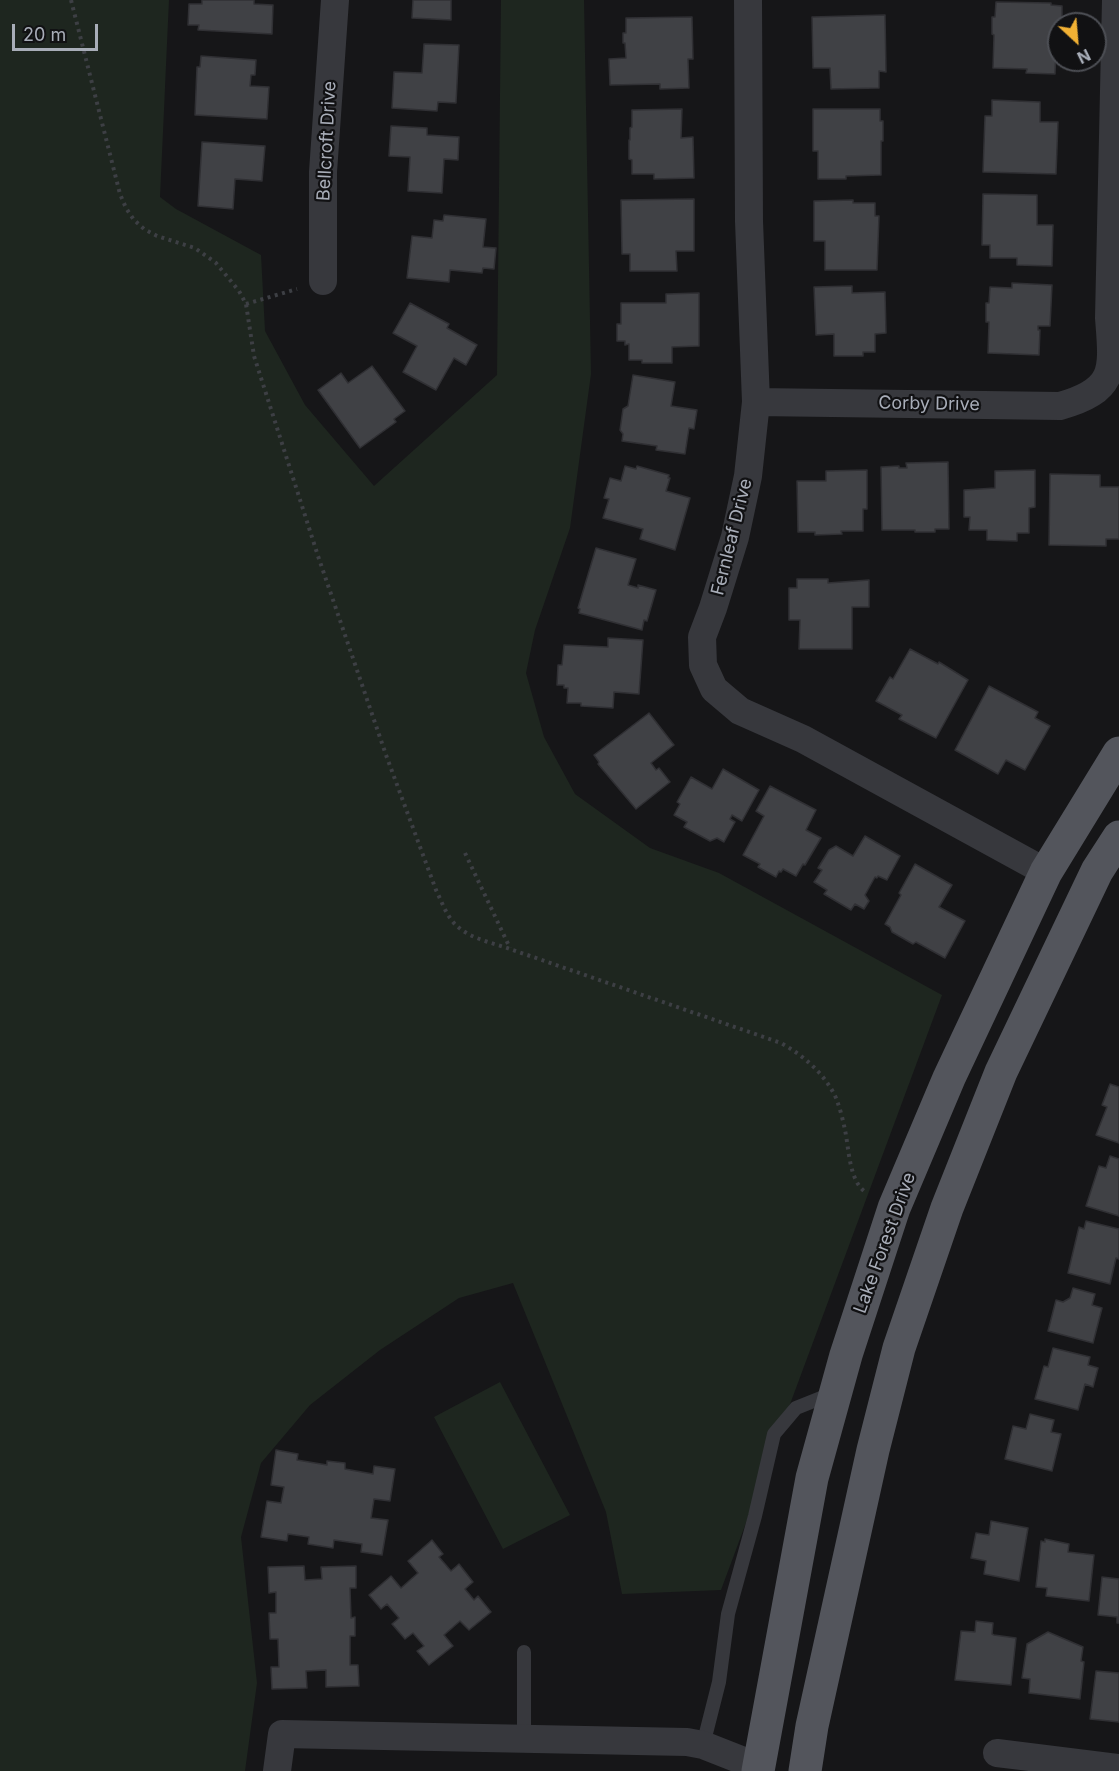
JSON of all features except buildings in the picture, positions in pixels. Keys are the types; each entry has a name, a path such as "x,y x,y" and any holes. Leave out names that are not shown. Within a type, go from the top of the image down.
{"main road":[{"name":"Lake Forest Drive","path":"758,1769 812,1478 846,1355 894,1208 949,1078 1046,872 1119,753"},
{"path":"805,1771 812,1726 873,1450 899,1348 946,1208 1002,1071 1097,871 1119,837"}],"street":[{"name":"Bellcroft Drive","path":"323,281 323,172 335,0"},
{"name":"Fernleaf Drive","path":"748,0 749,221 756,402 748,476 735,537 702,637 703,665 714,689 740,711 803,739 1046,872"},
{"name":"Corby Drive","path":"756,402 1060,406 1080,400 1097,390 1108,374 1112,357 1108,318 1116,0"},
{"path":"277,1771 282,1734 687,1742 703,1745 758,1769"},
{"path":"997,1754 1119,1768"}],"lane":[{"path":"703,1745 719,1682 728,1614 755,1516 774,1434 796,1408 836,1392"},
{"path":"524,1652 524,1739"}],"path":[{"path":"71,0 120,194 126,208 134,220 151,232 174,243 195,248 216,263 239,291 246,304 254,356 318,556 386,755 436,890 446,910 457,926 483,940 781,1043 800,1054 816,1069 836,1098 845,1130 850,1163 862,1190 894,1208"},
{"path":"246,304 323,281"},
{"path":"465,853 510,949"}],"shaded area":[{"path":"0,0 169,0 160,197 176,209 261,255 265,331 305,405 374,486 497,375 501,0 584,0 591,374 570,528 535,630 526,673 544,737 575,794 650,848 719,873 942,995 721,1590 622,1594 606,1512 513,1283 459,1298 380,1350 310,1405 261,1463 241,1537 257,1683 245,1771 0,1771"},
{"path":"500,1382 570,1515 503,1549 434,1417"}]}
